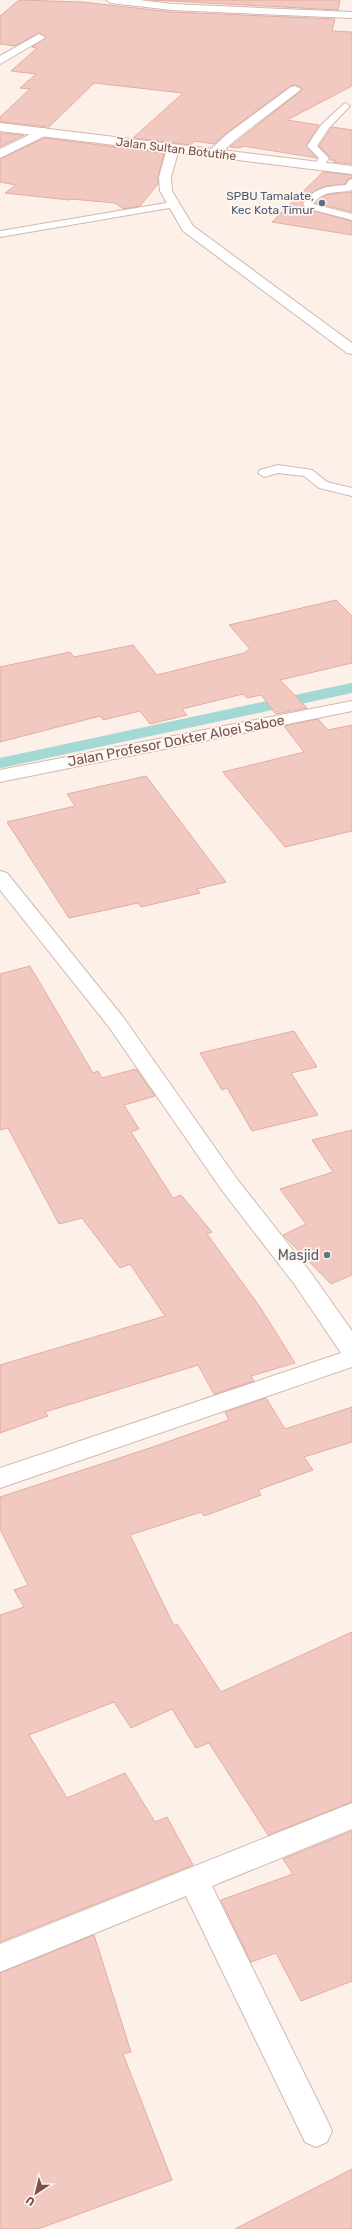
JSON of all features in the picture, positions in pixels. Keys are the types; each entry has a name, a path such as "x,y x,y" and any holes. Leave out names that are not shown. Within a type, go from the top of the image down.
{"street":[{"path":"111,0 172,7 352,15"},
{"path":"0,61 38,37"},
{"path":"213,154 230,138 295,89"},
{"name":"Jalan Sultan Botutihe","path":"0,127 352,170"},
{"path":"0,154 43,132"},
{"path":"173,149 163,186 172,205 185,220 188,228 352,350"},
{"name":"Jalan Profesor Dokter Aloei Saboe","path":"0,776 352,706"},
{"path":"0,877 116,1022 229,1184 303,1279 352,1350"},
{"path":"0,1478 352,1358"},
{"path":"0,1958 352,1816"},
{"path":"194,1881 316,2131"}],"lane":[{"path":"320,165 324,158 312,146 325,126 345,106"},
{"path":"351,186 321,190 315,193 308,204 309,206 352,217"},
{"path":"0,234 172,205"},
{"path":"264,473 278,469 308,473 323,485 352,492"}],"building":[{"path":"19,0 82,2 172,12 335,19 332,31 352,32 352,86 287,120 319,125 306,146 317,158 243,146 240,148 230,147 302,90 302,88 295,85 290,86 225,134 214,144 194,141 191,145 133,138 183,93 94,83 49,127 0,122 0,117 30,89 20,88 36,74 11,71 37,48 32,47 46,37 38,33 15,46 0,44 0,16"},
{"path":"151,0 340,0 338,10"},
{"path":"332,127 352,130 352,164 333,162 335,160 330,160 330,157 319,146"},
{"path":"0,133 24,135 0,147"},
{"path":"44,138 164,153 158,177 158,184 140,206 123,209 115,203 5,193 16,185 0,182 0,159"},
{"path":"323,172 352,175 352,178 348,179 345,184 326,186 316,190 306,198 302,205 306,209 352,221 352,235 272,222"},
{"path":"352,192 352,212 316,203 326,195"},
{"path":"336,600 352,616 352,663 280,680 307,708 276,714 261,695 247,698 243,694 182,709 187,715 150,724 140,711 103,720 100,716 0,742 0,667 70,652 74,657 133,645 157,675 244,653 250,649 229,625"},
{"path":"318,719 328,730 352,725 352,831 285,847 223,772 304,752 284,726"},
{"path":"146,776 226,882 197,889 200,893 141,907 138,903 69,918 7,822 75,806 67,794"},
{"path":"30,966 93,1073 98,1071 102,1078 136,1069 155,1096 124,1105 139,1129 131,1132 173,1198 181,1195 212,1232 207,1234 260,1307 295,1363 251,1376 254,1381 214,1394 198,1365 45,1412 48,1416 0,1433 0,1365 165,1316 130,1264 120,1268 82,1218 59,1224 8,1128 0,1130 0,974"},
{"path":"294,1031 317,1067 291,1073 318,1115 252,1131 227,1088 222,1090 200,1053"},
{"path":"352,1130 352,1275 331,1284 283,1235 306,1224 280,1189 333,1172 312,1140"},
{"path":"266,1398 285,1429 352,1407 352,1442 304,1457 313,1470 258,1490 261,1495 204,1516 201,1512 130,1535 174,1626 177,1624 221,1692 352,1632 352,1802 268,1835 209,1743 196,1748 172,1709 131,1728 114,1702 29,1735 67,1798 125,1773 155,1822 167,1817 193,1865 0,1942 0,1615 24,1607 14,1590 28,1585 0,1529 0,1497 153,1447 229,1420 225,1412"},
{"path":"352,1831 352,1981 301,2001 276,1953 251,1962 221,1900 293,1874 283,1859"},
{"path":"94,1935 131,2052 123,2054 172,2180 38,2229 0,2229 0,1973"},
{"path":"352,2169 352,2229 235,2229"}],"waterway":[{"path":"0,763 352,688"}],"place":[{"name":"SPBU Tamalate, Kec Kota Timur","path":"322,203"},
{"name":"Masjid","path":"327,1255"}]}
